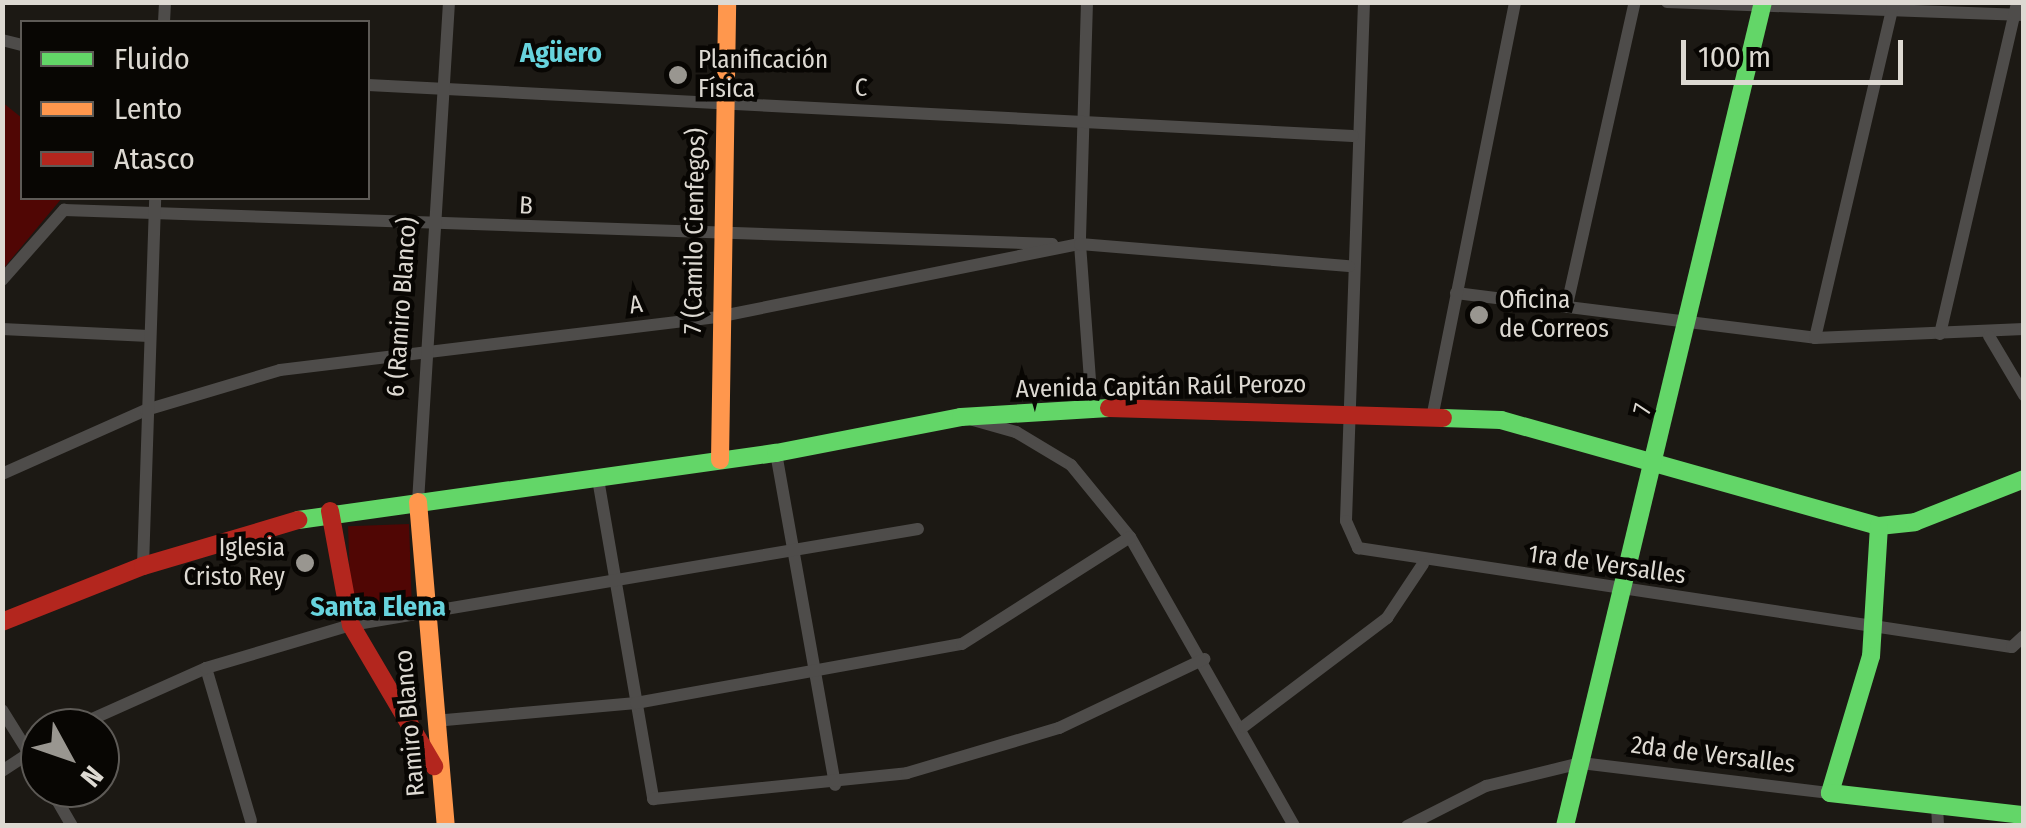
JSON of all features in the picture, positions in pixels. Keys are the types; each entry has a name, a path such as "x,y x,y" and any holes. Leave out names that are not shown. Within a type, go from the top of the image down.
{"main road":[{"name":"7 (Camilo Cienfegos)","path":"720,460 717,317 727,2"},
{"name":"7","path":"1565,826 1656,462 1762,5"},
{"name":"Avenida Capitán Raúl Perozo","path":"2,622 143,566 330,511 776,453 960,417 1092,408 1433,412 1541,428 1880,526 1915,522 2024,479"},
{"name":"6 (Ramiro Blanco)","path":"418,502 425,615"},
{"path":"330,511 351,624 438,774"},
{"path":"1830,794 1872,626 1880,526"},
{"name":"Ramiro Blanco","path":"425,615 446,826"},
{"name":"2da de Versalles","path":"1830,794 1938,816 2024,815"}],"street":[{"name":"6 (Ramiro Blanco)","path":"418,502 421,356 448,2"},
{"path":"1087,2 1080,244 1092,408"},
{"path":"1349,410 1349,266 1364,2"},
{"path":"1433,412 1516,2"},
{"path":"1568,306 1635,2"},
{"path":"1666,2 2018,11 1940,334"},
{"path":"1815,338 1893,7"},
{"name":"C","path":"370,85 724,105 1082,118 1354,136"},
{"path":"143,566 154,204"},
{"name":"B","path":"2,280 64,210 154,204 432,224 719,238 1080,244"},
{"name":"A","path":"2,474 146,410 280,370 421,356 717,317 1080,244 1349,266"},
{"path":"1456,293 1688,326 1815,338 1990,336 2024,329"},
{"path":"2,329 149,336"},
{"path":"1990,336 2024,395"},
{"name":"1ra de Versalles","path":"1349,410 1346,522 1358,548 1423,564 1624,589 2012,647 2024,636"},
{"path":"960,417 1016,432 1071,466 1130,537 1243,727 1294,826"},
{"path":"776,453 812,677 835,785"},
{"path":"598,479 653,799 835,785 1060,728 1204,659"},
{"path":"117,708 206,668 351,624 616,585 918,529"},
{"path":"434,721 636,704 812,677 962,644 1130,537"},
{"path":"1243,727 1387,618 1423,564"},
{"path":"206,668 251,822"},
{"path":"2,710 20,731"},
{"name":"2da de Versalles","path":"1407,826 1486,786 1581,763 1830,794"}],"shaded area":[{"path":"2,102 20,116 20,200 60,200 3,269"},
{"path":"409,524 412,605 351,607 348,526"}],"waterway":[{"path":"689,826 719,826"}],"traffic: fast":[{"path":"1565,826 1763,2"},
{"path":"298,520 776,453 961,417 1109,408"},
{"path":"1443,418 1501,420 1879,526 1915,522 2024,479"},
{"path":"1879,526 1871,656 1830,793 2024,815"}],"traffic: slow":[{"path":"720,460 727,2"},
{"path":"418,502 446,826"}],"traffic: jam":[{"path":"1109,408 1443,418"},
{"path":"330,511 351,625 434,766"},
{"path":"2,622 143,566 298,520"}],"place":[{"name":"Planificación Física","path":"678,75"},
{"name":"Oficina de Correos","path":"1479,315"},
{"name":"Iglesia Cristo Rey","path":"305,563"}],"district":[{"name":"Agüero","path":"561,53"},
{"name":"Santa Elena","path":"378,607"}]}
